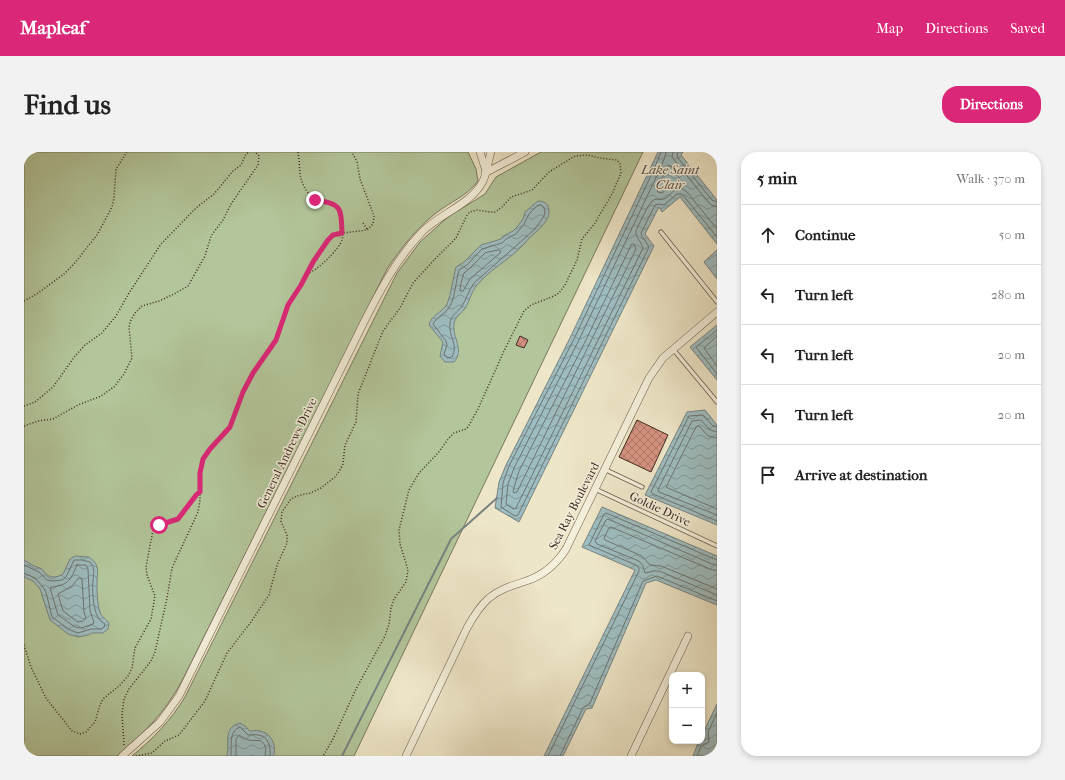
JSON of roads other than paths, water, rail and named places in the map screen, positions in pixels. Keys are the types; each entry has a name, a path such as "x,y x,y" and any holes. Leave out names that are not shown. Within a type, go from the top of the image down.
{"street":[{"path":"480,152 484,163 485,173 525,152"},
{"name":"General Andrews Drive","path":"122,756 160,722 179,696 363,325 394,267 409,247 431,223 474,193 482,182 491,152"},
{"name":"Sea Ray Boulevard","path":"406,756 476,612 489,598 499,591 540,575 559,559 566,548 648,378 663,358 717,312"},
{"path":"630,756 688,636"}],"lane":[{"path":"661,232 717,302"},
{"path":"673,349 717,402"},
{"path":"604,469 642,487"},
{"name":"Goldie Drive","path":"595,489 717,546"}],"water":[{"name":"Lake Saint Clair","path":"658,152 683,152 681,155 717,200 717,244 680,197 662,212 659,207 645,234 654,246 519,522 495,508 499,482 506,465 570,338"},
{"path":"538,201 544,202 548,206 548,217 541,227 519,249 482,279 475,288 466,307 457,317 454,324 458,348 457,357 454,362 445,362 440,356 443,342 429,325 434,316 447,304 456,267 464,262 481,245 501,239 503,236 513,231 523,219 525,212"},
{"path":"717,250 717,279 704,262"},
{"path":"717,325 717,380 690,347"},
{"path":"705,410 717,425 717,525 645,495 687,412"},
{"path":"602,507 717,556 717,605 656,580 646,583 592,708 586,709 563,756 544,756 635,570 582,547"},
{"path":"75,556 89,557 97,566 97,594 99,609 109,624 108,629 103,633 92,633 78,637 68,634 50,620 40,589 33,581 24,577 24,560 42,569 49,576 57,577 63,574 70,559"},
{"path":"717,704 717,756 693,756 698,744 705,744 705,729"},
{"path":"240,723 250,731 264,732 270,737 274,746 273,756 227,756 229,732 234,725"}],"waterway":[{"path":"342,756 451,539 497,498"}]}
